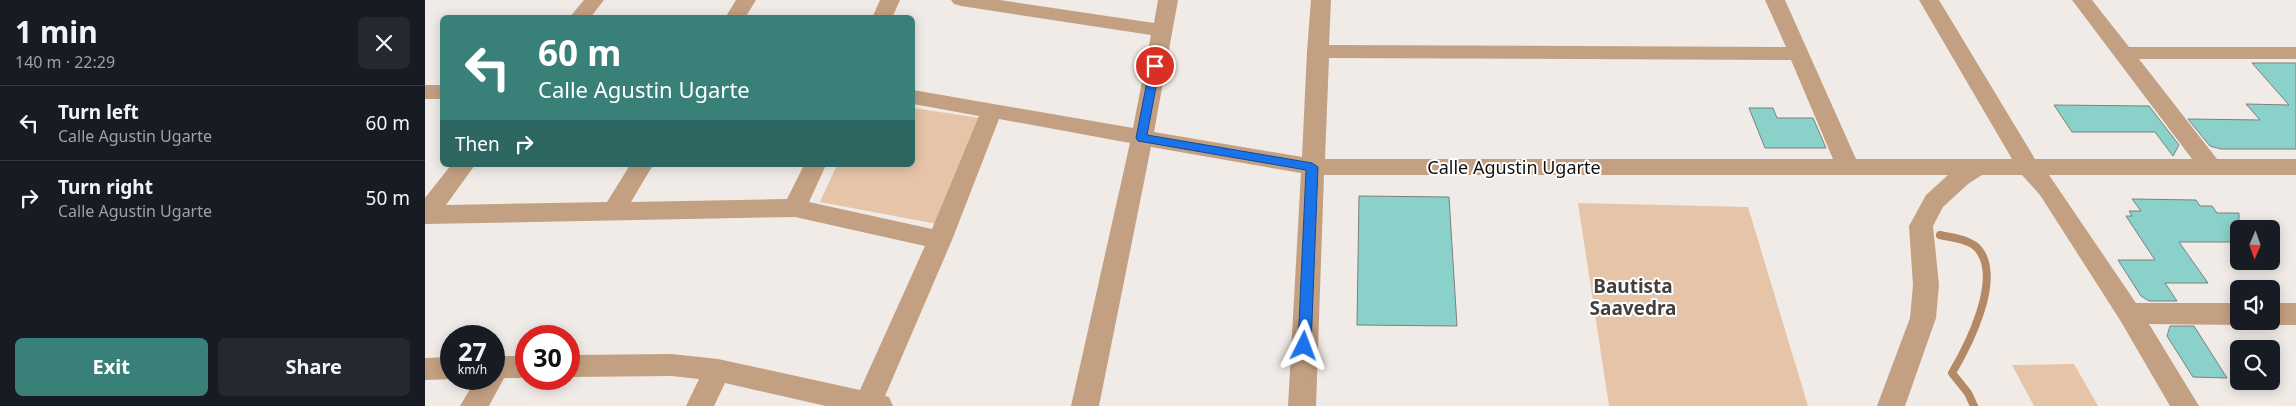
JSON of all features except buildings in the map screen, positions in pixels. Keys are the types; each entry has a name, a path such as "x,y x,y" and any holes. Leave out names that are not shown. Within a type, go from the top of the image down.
{"street":[{"path":"581,15 593,0"},
{"path":"737,15 747,0"},
{"path":"883,15 890,0"},
{"path":"961,0 1162,30"},
{"path":"1085,406 1168,0"},
{"path":"1302,406 1317,51 1321,0"},
{"path":"1775,0 1848,167"},
{"path":"1929,0 2028,167 2048,189 2129,312 2185,406"},
{"path":"2082,0 2211,167"},
{"path":"1317,51 1799,54"},
{"path":"2123,53 2296,53"},
{"path":"425,92 440,92"},
{"name":"Calle Agustin Ugarte","path":"915,97 1312,167 2296,167"},
{"path":"580,366 672,365 718,370 873,405 992,110"},
{"path":"426,215 462,167"},
{"path":"613,212 641,167"},
{"path":"795,208 814,167"},
{"path":"1891,406 1923,318 1926,285 1921,226 1934,201 1960,178 1977,167"},
{"path":"426,215 795,208 941,240"},
{"path":"2129,312 2230,314"},
{"path":"2280,314 2296,314"},
{"path":"425,369 440,368"},
{"path":"700,406 718,370"},
{"path":"474,406 483,390"}],"shaded area":[{"path":"915,108 980,118 937,224 820,202 836,167 915,167"},
{"path":"1578,203 1748,207 1808,406 1609,406"},
{"path":"2074,364 2098,406 2034,406 2012,365"}],"waterway":[{"path":"1940,235 1976,246 1985,263 1987,278 1980,313 1974,330 1952,373 1968,393 1974,406"}],"district":[{"name":"Bautista Saavedra","path":"1633,297"}],"route":[{"path":"1155,66 1141,138 1312,167 1304,346"}]}
